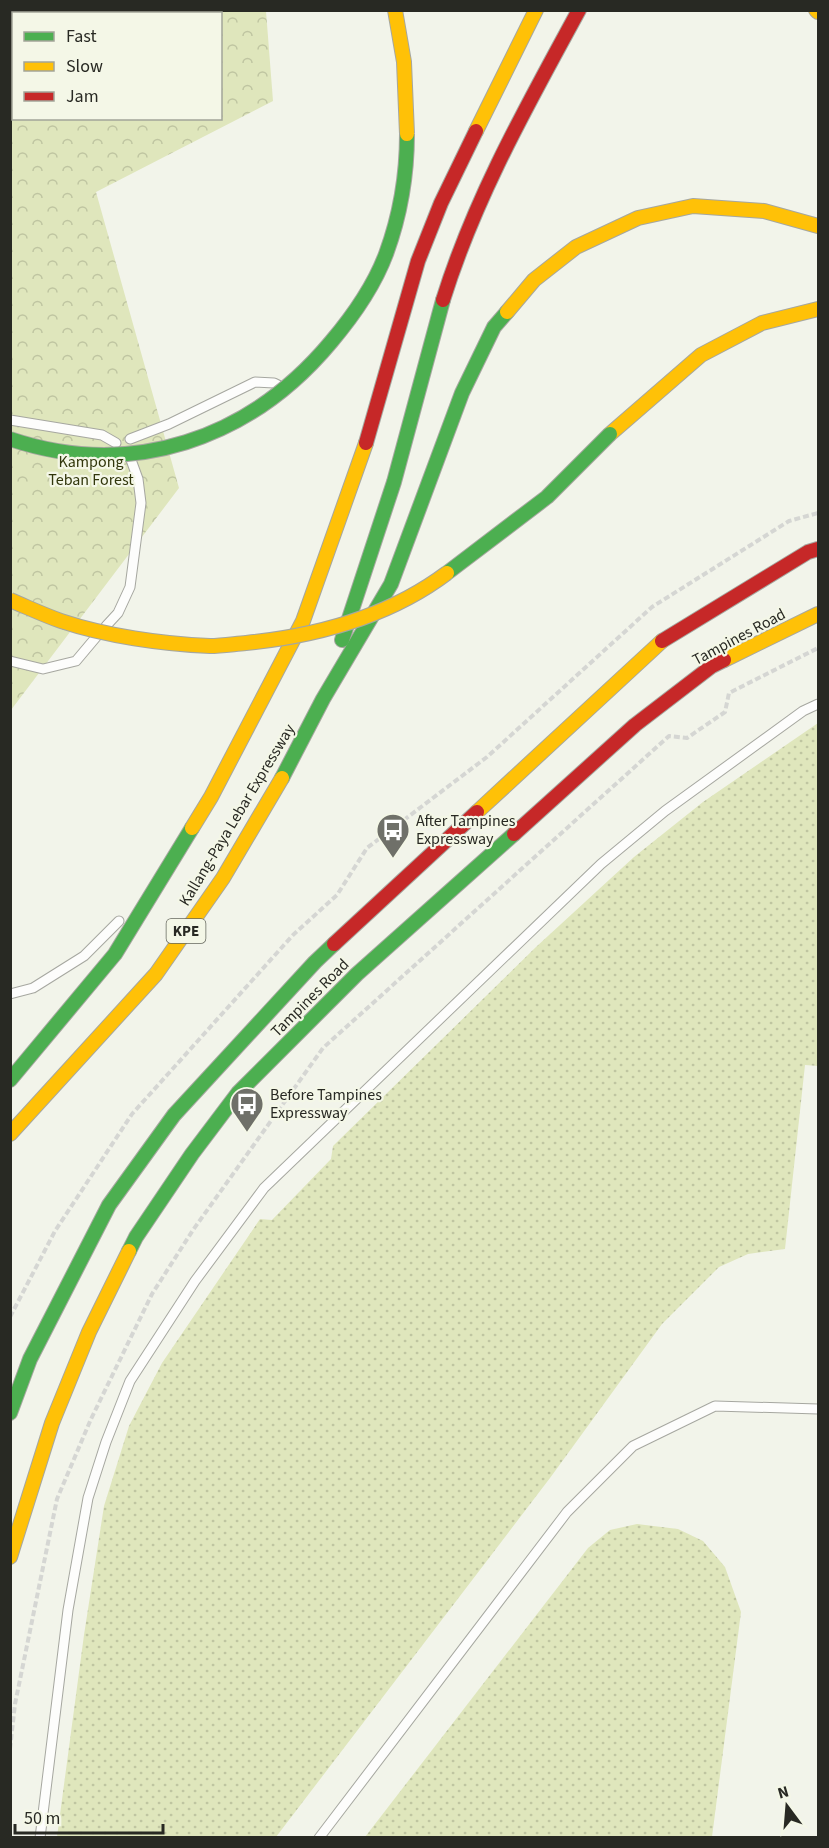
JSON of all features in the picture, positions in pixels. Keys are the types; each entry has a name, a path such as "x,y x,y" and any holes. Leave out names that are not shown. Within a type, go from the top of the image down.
{"main road":[{"path":"10,439 47,450 108,455 181,444 222,429 257,409 320,358 347,324 374,282 397,219 407,164 409,105 402,42 395,10"},
{"path":"10,1080 115,954 211,797 303,621 371,429 418,261 441,203 536,10"},
{"path":"323,699 399,462 452,269 501,153 579,10"},
{"path":"323,699 391,584 462,393 494,327 534,279 576,247 638,218 693,206 764,211 819,226"},
{"path":"10,600 61,621 133,638 211,646 276,640 342,625 395,604 435,582 547,497 610,434 701,355 762,323 819,309"},
{"name":"Tampines Road","path":"10,1413 30,1359 109,1205 174,1115 315,962 664,639 808,552 819,549"},
{"name":"Tampines Road","path":"10,1557 52,1423 89,1332 130,1248 192,1154 238,1093 357,974 635,725 712,666 819,614"},
{"name":"Kallang-Paya Lebar Expressway","path":"10,1134 156,974 223,878 294,757 323,699"}],"lane":[{"path":"117,444 169,424 255,382 274,382 287,391"},
{"path":"10,420 102,435 117,444 130,458 138,479 141,503 130,587 118,613 76,661 43,669 10,661"},
{"path":"40,1838 68,1610 88,1498 106,1442 130,1380 195,1281 264,1188 601,864 665,811 803,711 819,704"},
{"path":"132,908 156,884"},
{"path":"10,994 33,988 84,956 124,916"},
{"path":"319,1838 567,1512 633,1446 715,1406 819,1409"}],"path":[{"path":"10,1317 55,1231 132,1114 293,935 337,895 367,849 488,757 652,607 789,521 819,513"}],"green space":[{"name":"Kampong Teban Forest","path":"11,11 266,11 273,101 96,192 179,488 11,710"},
{"path":"818,723 818,1066 805,1065 785,1249 748,1254 719,1267 662,1324 550,1478 276,1837 57,1837 104,1506 129,1426 162,1363 260,1219 272,1220 331,1159 333,1146 536,947 634,857 703,802"},
{"path":"637,1524 678,1529 703,1541 725,1567 741,1612 712,1837 365,1837 588,1548 610,1530"}],"traffic: fast":[{"path":"10,439 55,451 100,455 144,452 186,442 226,426 264,404 299,376 331,342 355,311 375,278 391,240 399,210 406,164 407,134"},
{"path":"342,640 394,482 443,300"},
{"path":"282,778 323,699 391,584 462,393 494,327 507,312"},
{"path":"447,573 547,497 610,434"},
{"path":"10,1080 115,954 192,828"},
{"path":"129,1251 192,1154 238,1093 357,974 514,834"},
{"path":"10,1413 30,1359 109,1205 174,1115 334,944"}],"traffic: slow":[{"path":"395,10 404,62 407,134"},
{"path":"476,131 536,10"},
{"path":"507,312 534,280 576,247 638,218 693,206 764,211 818,226"},
{"path":"610,434 701,355 762,323 818,309"},
{"path":"192,828 211,797 303,621 366,443"},
{"path":"10,600 61,621 115,635 154,641 219,646 272,640 351,622 401,601 447,573"},
{"path":"724,660 818,614"},
{"path":"477,812 662,641"},
{"path":"10,1134 156,974 223,878 282,778"},
{"path":"10,1557 52,1423 89,1332 129,1251"}],"traffic: jam":[{"path":"443,300 487,188 522,116 579,10"},
{"path":"366,443 418,261 441,203 476,131"},
{"path":"662,641 808,552 818,549"},
{"path":"514,834 635,725 712,666 724,660"},
{"path":"334,944 477,812"}],"place":[{"name":"After Tampines Expressway","path":"393,859"},
{"name":"Before Tampines Expressway","path":"247,1133"}]}
